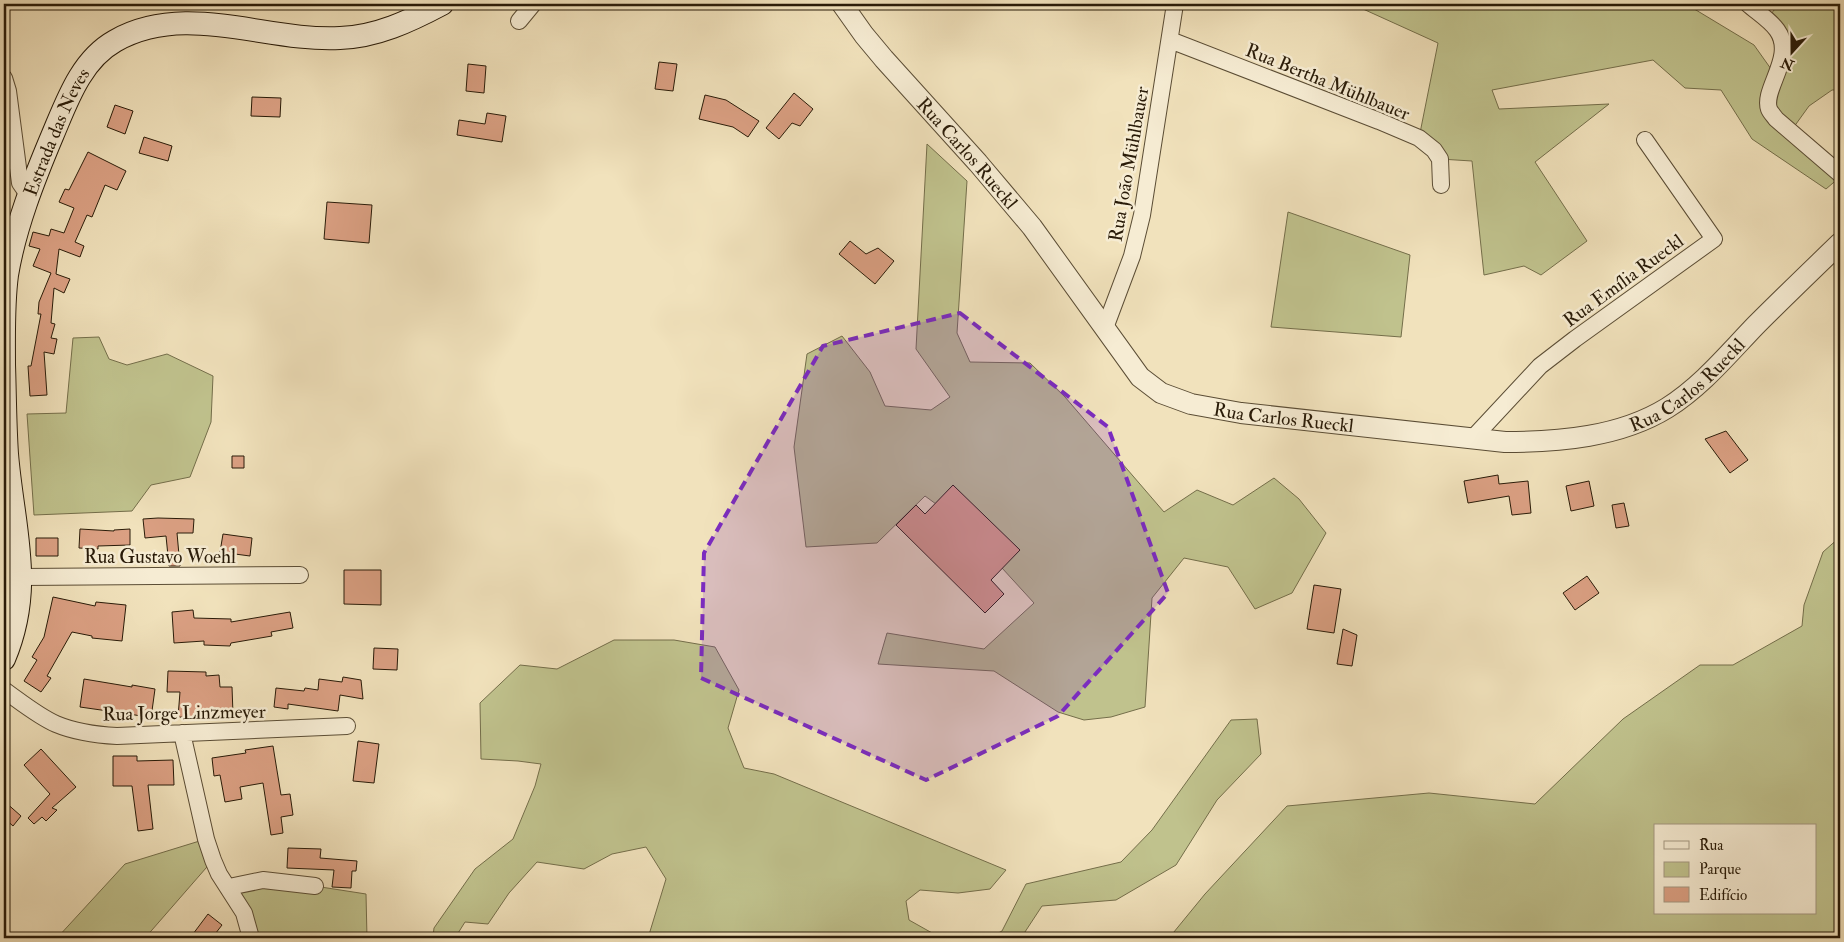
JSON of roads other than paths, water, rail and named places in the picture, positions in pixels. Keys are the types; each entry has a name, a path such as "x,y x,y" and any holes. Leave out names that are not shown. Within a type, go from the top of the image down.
{"main road":[{"name":"Estrada das Neves","path":"4,659 17,620 21,576 7,454 4,337 7,278 12,253 29,196 53,134 76,83 85,68 104,48 126,35 160,26 193,23 307,37 346,38 390,28 442,4"}],"street":[{"path":"519,22 532,4"},
{"name":"Rua Carlos Rueckl","path":"842,4 884,59 978,163 1032,227 1140,377 1161,393 1191,404 1241,412 1505,442 1570,439 1624,427 1666,408 1699,383 1840,243"},
{"name":"Rua João Mühlbauer","path":"1105,328 1132,256 1142,215 1175,4"},
{"path":"1748,4 1777,30 1782,40 1781,63 1768,97 1768,109 1776,119 1840,174"},
{"name":"Rua Bertha Mühlbauer","path":"1170,40 1419,138 1434,150 1440,159 1441,185"},
{"path":"4,78 8,92 20,183 29,196"},
{"name":"Rua Emília Rueckl","path":"1472,439 1540,366 1575,338 1714,239 1645,140"},
{"name":"Rua Gustavo Woehl","path":"21,576 300,575"},
{"name":"Rua Jorge Linzmeyer","path":"4,690 43,717 57,724 77,731 117,736 346,726"},
{"path":"182,733 206,839 213,860 244,913 251,938"},
{"path":"229,887 263,880 315,886"}]}
